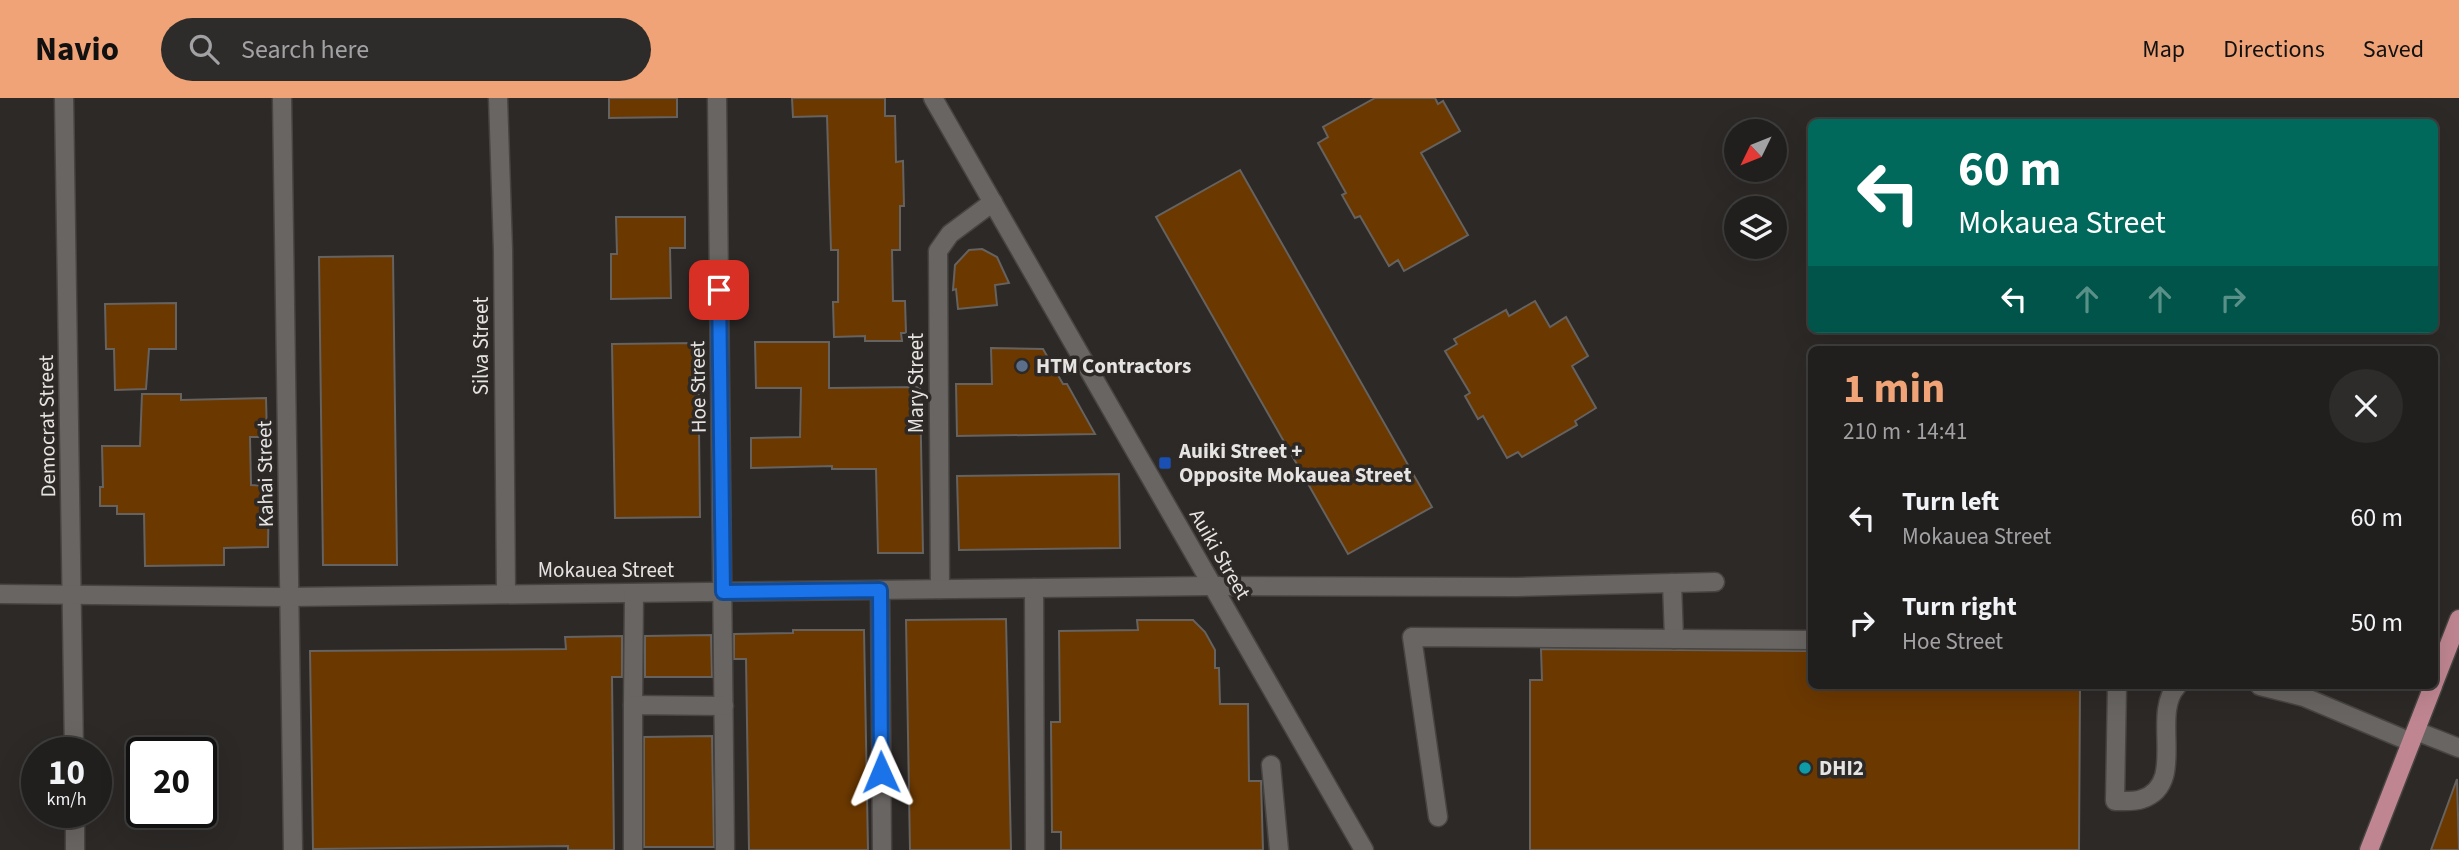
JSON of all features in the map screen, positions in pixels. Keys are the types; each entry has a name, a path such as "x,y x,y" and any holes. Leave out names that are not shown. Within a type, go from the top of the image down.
{"main road":[{"path":"2438,675 2459,620"},
{"path":"2369,850 2432,689"}],"street":[{"name":"Democrat Street","path":"64,98 74,737"},
{"name":"Kahai Street","path":"282,98 293,850"},
{"name":"Silva Street","path":"498,98 503,250 506,594"},
{"name":"Hoe Street","path":"717,98 725,850"},
{"name":"Auiki Street","path":"933,98 1364,850"},
{"name":"Mary Street","path":"940,589 937,251 950,234 993,202"},
{"name":"Mokauea Street","path":"0,594 288,597 1212,586 1517,587 1715,582"},
{"path":"1672,583 1674,639"},
{"path":"1034,588 1035,850"},
{"path":"880,590 882,850"},
{"path":"633,850 634,594"},
{"path":"1438,817 1412,638 1808,640"},
{"path":"2117,689 2115,802 2142,799 2158,789 2167,768 2166,710 2174,689"},
{"path":"2272,689 2459,748"},
{"path":"634,705 724,706"},
{"path":"1271,765 1279,850"},
{"path":"75,828 75,850"}],"building":[{"path":"609,98 677,98 677,117 609,118"},
{"path":"792,98 885,98 885,116 895,116 896,162 903,161 904,206 900,206 900,250 892,250 893,301 905,301 906,333 901,333 902,341 865,341 865,336 834,337 833,302 838,302 838,250 831,250 827,116 793,117"},
{"path":"1375,98 1435,98 1438,104 1443,101 1460,131 1421,153 1468,235 1404,271 1398,260 1389,266 1360,216 1355,218 1342,195 1346,193 1318,143 1328,137 1323,127"},
{"path":"1240,170 1432,507 1348,554 1156,217"},
{"path":"616,217 685,217 685,248 670,248 671,298 611,299 611,254 617,254"},
{"path":"982,249 997,257 1009,283 995,285 997,305 958,309 956,289 953,290 955,265 969,250"},
{"path":"393,256 397,565 323,565 319,257"},
{"path":"1535,301 1550,327 1566,317 1588,356 1572,366 1596,408 1575,421 1577,425 1522,457 1518,452 1507,458 1483,416 1478,419 1465,396 1470,393 1445,351 1457,344 1454,339 1506,310 1509,316"},
{"path":"176,303 176,349 149,349 146,389 115,390 114,349 106,349 105,304"},
{"path":"755,342 829,342 829,388 920,387 923,553 878,553 876,469 832,469 832,466 751,468 751,438 800,437 801,388 756,388"},
{"path":"698,343 700,517 615,518 612,344"},
{"path":"991,348 1043,349 1063,384 1067,384 1095,434 957,436 956,384 992,384"},
{"path":"142,394 181,394 181,400 266,398 267,437 250,437 251,485 269,486 268,547 224,548 224,565 145,566 144,514 117,514 117,506 100,506 100,487 103,487 102,446 140,446"},
{"path":"1119,474 1120,548 959,550 957,476"},
{"path":"1006,619 1011,850 910,850 906,620"},
{"path":"1137,620 1193,620 1205,632 1215,650 1215,668 1219,668 1220,704 1248,704 1249,781 1261,781 1263,850 1061,850 1061,832 1052,832 1051,722 1060,722 1059,631 1138,630"},
{"path":"793,630 864,630 868,850 749,850 746,659 734,659 734,634 793,633"},
{"path":"711,635 712,677 645,677 645,636"},
{"path":"622,636 622,677 612,677 614,850 568,850 568,846 313,849 310,651 566,649 565,637"},
{"name":"DHI2","path":"1541,649 1808,651 1808,689 2080,689 2079,850 1530,850 1530,680 1542,680"},
{"path":"712,736 714,847 644,847 644,737"},
{"path":"2457,779 2459,850 2431,850"}],"place":[{"name":"HTM Contractors","path":"1022,366"},
{"name":"Auiki Street + Opposite Mokauea Street","path":"1165,463"},
{"name":"DHI2","path":"1805,768"}],"route":[{"path":"719,290 723,592 880,590 881,772"}]}
